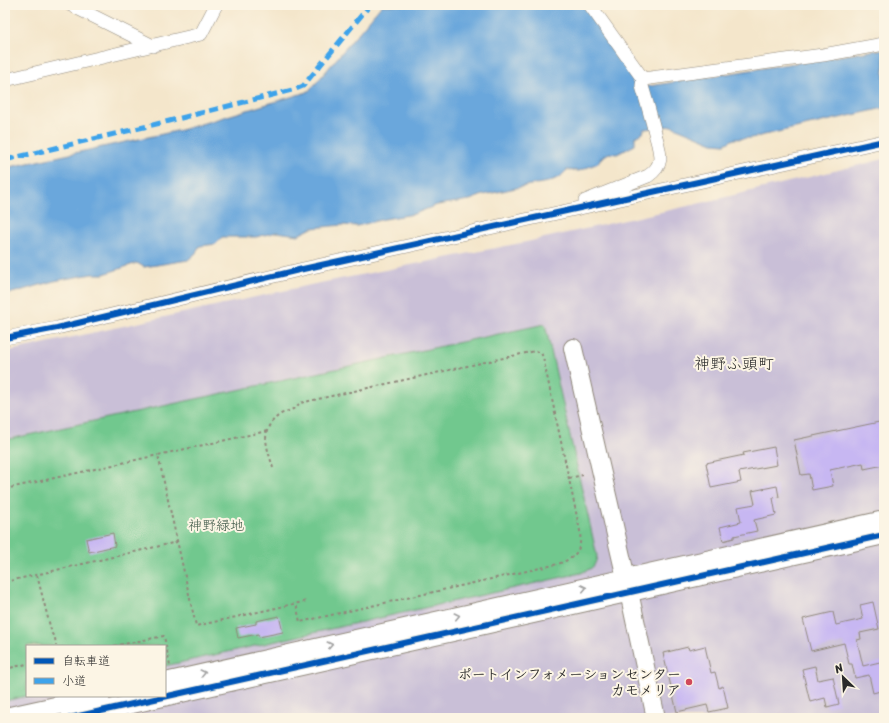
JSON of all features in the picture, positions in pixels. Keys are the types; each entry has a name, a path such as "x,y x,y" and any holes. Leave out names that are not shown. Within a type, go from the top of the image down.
{"street":[{"path":"71,5 153,46"},
{"path":"5,80 201,34 216,5"},
{"path":"558,213 638,180 655,171 660,159 659,148 642,82 590,5"},
{"path":"642,82 823,55 884,44"},
{"path":"5,338 58,328 303,268 884,141"},
{"path":"573,348 628,585 656,718"},
{"path":"166,695 628,585 884,520"},
{"path":"168,674 884,536"},
{"path":"5,718 97,697"},
{"path":"70,718 158,697"}],"path":[{"path":"273,468 266,437 267,430 275,418 286,411 294,409 300,403 535,351 541,353 543,357 580,531 581,540 578,549 568,560 558,564 300,622 296,603"},
{"path":"5,489 267,430"},
{"path":"158,455 196,626 307,601"},
{"path":"568,478 583,475"},
{"path":"5,582 177,542"},
{"path":"37,574 56,645"},
{"path":"119,645 164,636 165,645"},
{"path":"166,655 168,674"},
{"path":"5,669 26,664"}],"shaded area":[{"path":"884,159 884,718 5,718 5,352 315,284 531,241 697,204"}],"green space":[{"name":"神野緑地","path":"545,324 597,556 594,565 590,569 581,573 166,666 166,645 26,645 26,696 5,701 5,440"}],"water":[{"path":"382,5 585,5 631,69 637,88 884,49 884,108 751,138 734,139 725,144 713,143 672,126 644,129 643,133 635,137 635,145 617,154 609,153 601,158 598,163 579,171 567,170 560,177 548,182 483,195 470,200 437,205 414,214 384,219 357,226 342,225 312,228 298,235 277,232 256,237 222,237 216,244 200,246 196,253 188,260 144,267 137,263 104,274 92,274 54,281 5,295 5,168 181,130 307,92"}],"building":[{"path":"884,421 884,465 864,469 863,463 830,470 833,486 812,490 809,474 801,475 794,440"},
{"path":"774,447 777,465 739,472 741,482 711,488 706,463 744,455 743,453"},
{"path":"777,486 779,497 773,498 776,515 754,520 757,531 734,536 734,538 723,541 720,527 741,522 738,507 755,504 752,491"},
{"path":"113,533 115,546 89,552 86,539"},
{"path":"873,602 879,629 860,633 861,639 857,640 863,666 884,661 884,690 873,693 869,675 855,678 852,664 849,664 844,643 811,651 803,619 833,612 836,625 863,619 860,605"},
{"path":"279,616 283,632 259,637 258,634 238,638 236,628 256,624 256,621"},
{"name":"ポートインフォメーションセンター カモメリア","path":"705,646 711,673 715,672 719,688 723,686 728,708 709,712 707,705 677,712 663,653 688,647 689,650"},
{"path":"815,666 818,680 833,677 839,704 827,707 825,698 810,702 802,669"}],"marked path":[{"path":"5,160 296,89 303,86 370,5"}],"cycle path":[{"path":"5,338 57,328 303,269 884,141"},
{"path":"166,696 884,535"},
{"path":"70,718 163,697"}],"place":[{"name":"ポートインフォメーションセンター カモメリア","path":"689,682"}],"district":[{"name":"神野ふ頭町","path":"734,363"}]}
